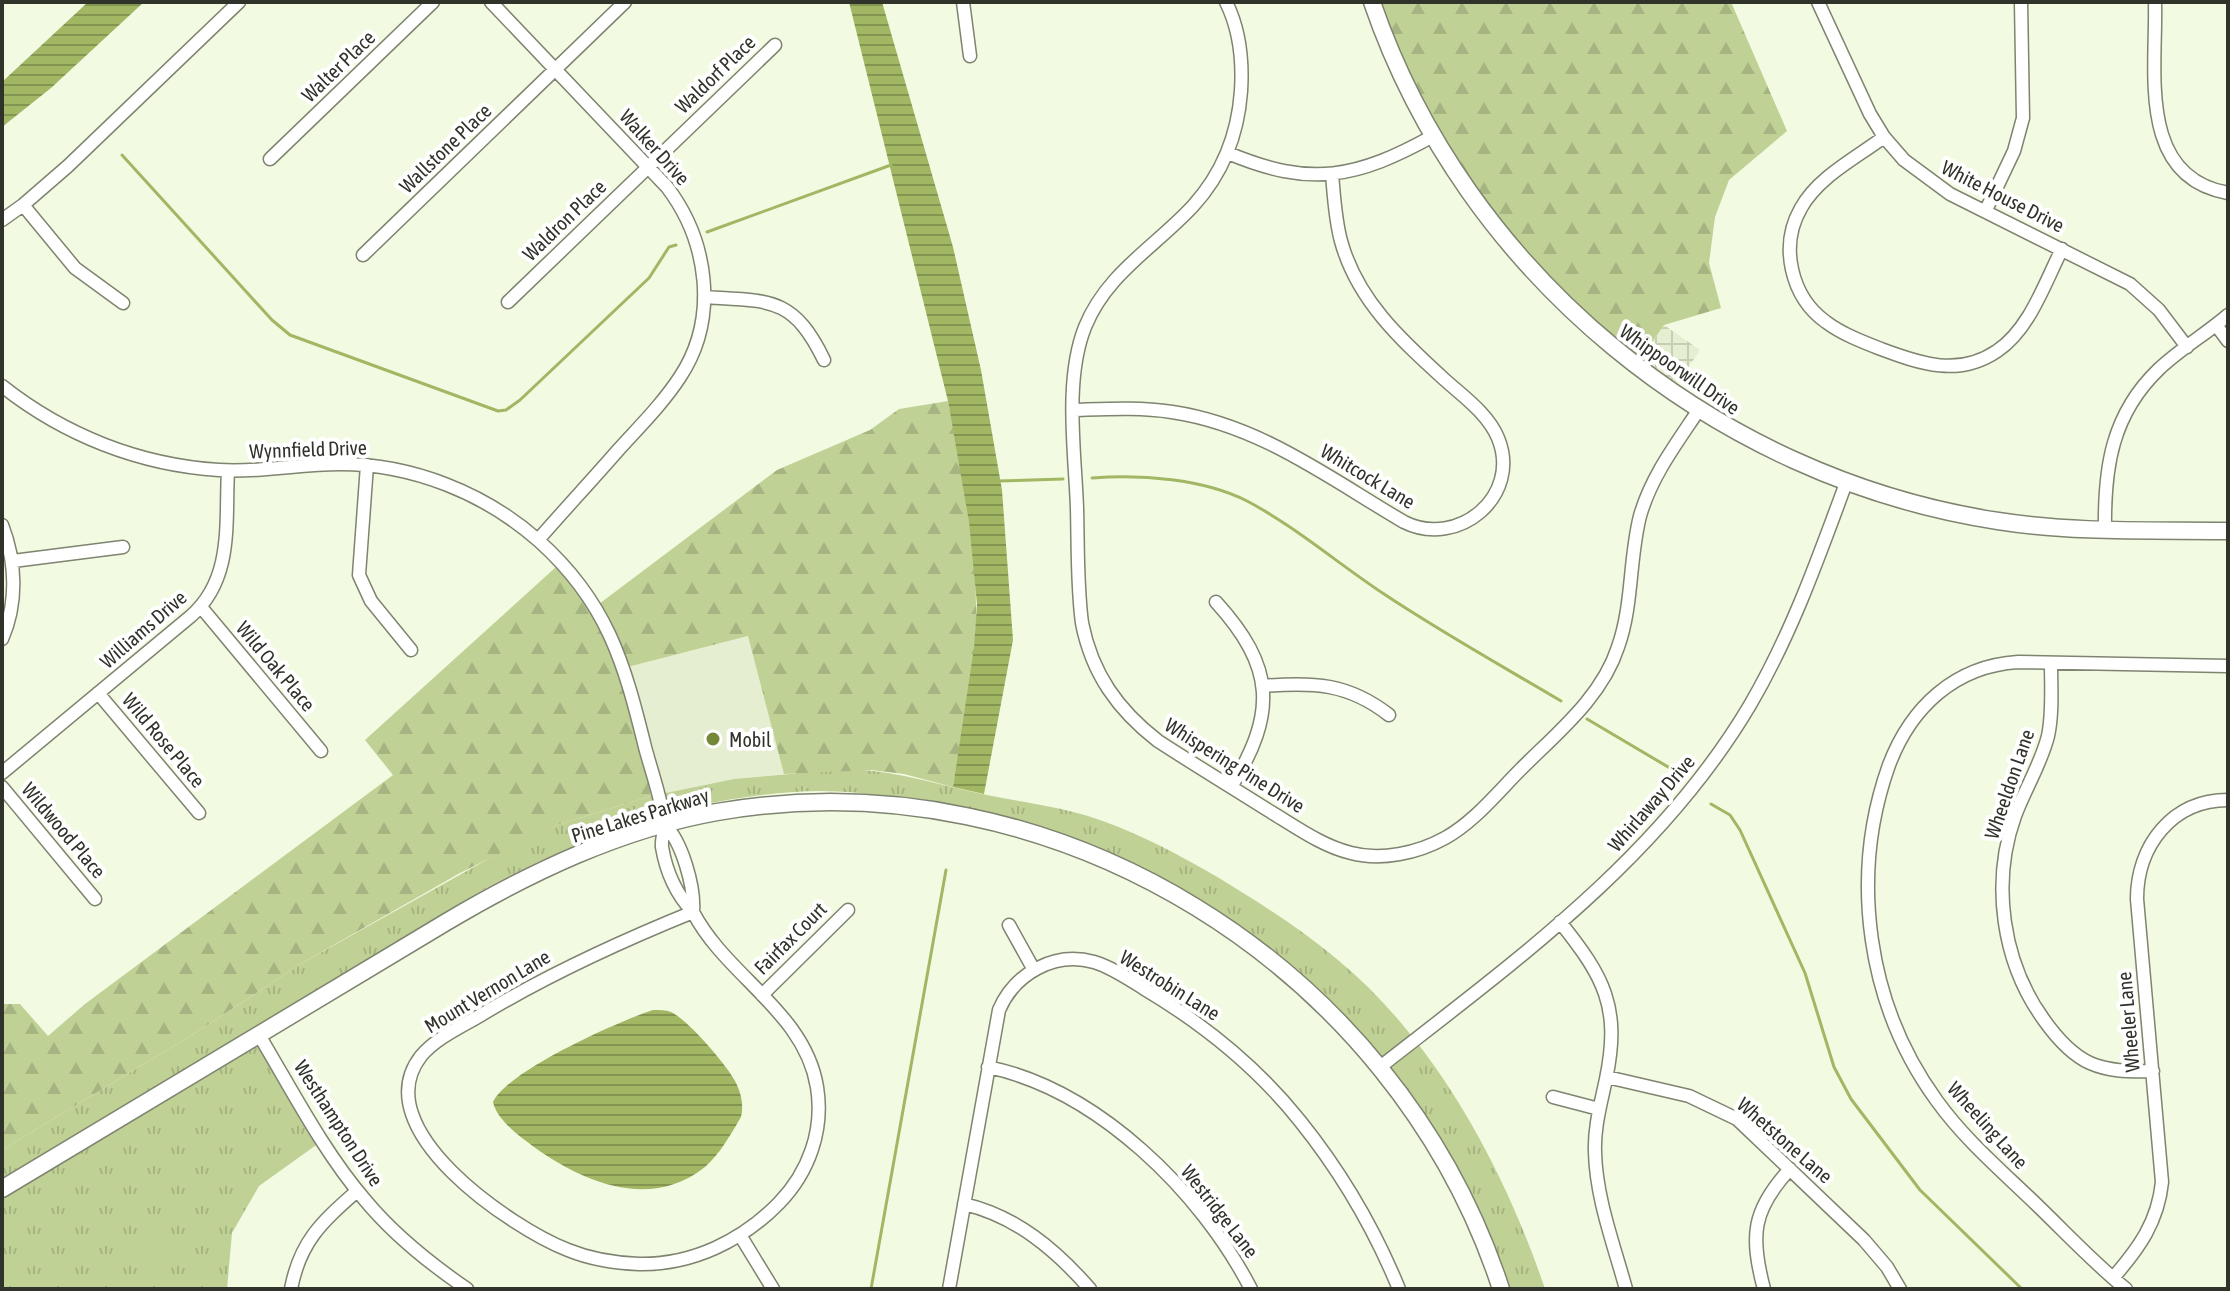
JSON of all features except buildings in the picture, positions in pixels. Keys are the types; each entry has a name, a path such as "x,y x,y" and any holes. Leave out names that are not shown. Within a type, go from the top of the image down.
{"street":[{"path":"2,220 68,166 239,2"},
{"name":"Walter Place","path":"270,159 433,2"},
{"name":"Walker Drive","path":"491,2 667,187 688,219 700,258 704,297 696,342 680,377 538,540"},
{"name":"Wallstone Place","path":"363,255 625,2"},
{"path":"963,2 970,56"},
{"name":"Whispering Pine Drive","path":"1226,2 1238,33 1242,70 1238,120 1228,153 1193,205 1119,272 1097,303 1084,329 1076,358 1074,410 1081,610 1085,637 1109,692 1142,729 1308,835 1352,854 1392,855 1420,849 1445,838 1466,823 1587,702 1608,671 1625,624 1637,533 1648,491 1698,411"},
{"name":"Whippoorwill Drive","path":"1372,2 1393,56 1433,136 1493,224 1548,288 1616,351 1698,411 1761,445 1846,483 1926,506 1997,521 2063,529 2228,531"},
{"path":"1986,210 2014,151 2023,118 2021,2"},
{"path":"2155,2 2155,111 2161,138 2174,160 2191,176 2204,185 2228,193"},
{"name":"White House Drive","path":"1820,3 1870,114 1884,137 1904,160 1934,185 2121,277 2140,291 2187,347"},
{"name":"Waldorf Place","path":"648,166 775,45"},
{"path":"1228,153 1286,172 1332,174 1383,162 1433,136"},
{"path":"1884,137 1821,183 1802,205 1794,224 1790,257 1795,282 1808,305 1833,327 1920,363 1944,367 1976,362 1997,352 2014,336 2062,249"},
{"name":"Waldron Place","path":"508,302 648,166"},
{"name":"Whitcock Lane","path":"1074,410 1155,410 1227,425 1277,445 1418,528 1451,528 1483,511 1501,480 1503,456 1499,439 1481,414 1390,327 1364,293 1340,239 1332,174"},
{"path":"23,205 64,258 86,278 123,303"},
{"path":"704,297 757,300 785,309 803,323 824,360"},
{"path":"2105,530 2106,472 2123,419 2152,376 2228,315"},
{"path":"2216,325 2228,341"},
{"name":"Wynnfield Drive","path":"2,386 57,423 107,446 162,462 228,471 367,465 414,474 457,488 506,516 538,540 581,586 615,643 627,676 665,825"},
{"path":"367,465 358,565 360,582 371,601 411,650"},
{"name":"Williams Drive","path":"2,773 201,607 216,583 224,560 228,471"},
{"name":"Whirlaway Drive","path":"1380,1067 1610,879 1648,842 1690,793 1738,724 1787,635 1846,483"},
{"path":"2,525 13,561 13,599 2,639"},
{"path":"13,561 123,547"},
{"path":"1216,602 1245,637 1257,661 1263,686 1258,735 1231,787"},
{"name":"Wild Oak Place","path":"201,607 321,751"},
{"name":"Wheeling Lane","path":"2126,1289 1970,1140 1924,1082 1904,1046 1884,996 1875,960 1868,911 1871,844 1881,790 1897,747 1915,716 1946,686 1978,669 2011,662 2228,666"},
{"name":"Wheeldon Lane","path":"2051,663 2048,736 2015,815 2005,859 2003,901 2009,946 2031,1000 2056,1036 2075,1055 2109,1071 2153,1071"},
{"path":"1263,686 1309,683 1334,687 1355,693 1389,715"},
{"name":"Wild Rose Place","path":"98,693 199,813"},
{"name":"Wildwood Place","path":"2,787 95,899"},
{"name":"Wheeler Lane","path":"2113,1278 2147,1235 2160,1201 2162,1171 2137,899 2140,867 2153,837 2172,819 2199,804 2228,800"},
{"name":"Pine Lakes Parkway","path":"2,1189 518,880 562,860 700,815 752,806 860,803 953,814 1058,842 1092,854 1165,888 1238,934 1309,991 1380,1067 1416,1115 1450,1171 1483,1241 1501,1289"},
{"name":"Mount Vernon Lane","path":"665,825 662,847 678,894 693,912 711,941 792,1028 806,1050 817,1086 819,1116 814,1145 798,1181 764,1218 740,1235 701,1254 660,1263 606,1261 566,1249 498,1211 460,1179 425,1139 409,1105 410,1080 416,1064 437,1042 558,971 693,912"},
{"name":"Fairfax Court","path":"762,995 848,910"},
{"path":"1560,922 1596,970 1608,1003 1612,1031 1607,1077 1599,1109 1596,1169 1626,1289"},
{"path":"949,1289 995,1024 1002,1004 1018,982 1034,970 1009,925"},
{"name":"Westrobin Lane","path":"1034,970 1048,963 1069,960 1100,965 1165,1001 1232,1052 1289,1109 1341,1178 1375,1236 1399,1289"},
{"name":"Westhampton Drive","path":"259,1035 357,1191 409,1245 467,1289"},
{"name":"Westridge Lane","path":"988,1067 1018,1075 1054,1091 1134,1144 1178,1185 1200,1212 1251,1289"},
{"name":"Whetstone Lane","path":"1607,1077 1689,1096 1715,1107 1749,1129 1870,1246 1900,1289"},
{"path":"1553,1097 1599,1109"},
{"path":"1764,1289 1755,1250 1758,1218 1767,1196 1790,1169"},
{"path":"291,1289 298,1261 309,1238 357,1191"},
{"path":"964,1204 993,1212 1015,1223 1061,1258 1090,1289"},
{"path":"740,1235 773,1289"}],"shaded area":[{"path":"88,2 144,2 51,88 2,127 2,82"},
{"path":"849,2 882,2 953,247 981,370 1002,490 1013,640 984,794 953,787 974,648 977,604 969,522 948,401"},
{"path":"1664,325 1700,350 1675,387 1639,361"},
{"path":"749,636 784,774 734,779 651,796 620,669"},
{"path":"653,1010 671,1012 687,1024 724,1064 739,1090 741,1117 705,1167 684,1180 662,1187 617,1187 553,1160 515,1133 495,1109 493,1102 502,1090 541,1062 591,1036"}],"green space":[{"path":"1380,2 1731,2 1787,131 1729,180 1715,217 1709,263 1721,308 1664,325 1639,361 1541,269 1488,208 1455,159 1427,108"},
{"path":"948,401 970,527 976,603 972,672 953,787 904,774 871,770 784,774 748,636 620,669 651,796 557,825 460,873 304,962 195,1033 2,1150 2,1004 20,1004 48,1036 85,1004 393,775 365,740 556,567 591,610 777,470 870,430 899,409"},
{"path":"845,769 899,775 1063,809 1122,828 1203,869 1310,938 1373,993 1436,1068 1488,1154 1529,1244 1545,1289 1508,1289 1470,1198 1422,1115 1365,1040 1298,974 1224,917 1142,870 1053,834 957,809 856,793 794,792 712,803 633,824 557,853 483,890 2,1181 2,1150 195,1033 304,962 513,845 557,825 651,796 734,779"},
{"path":"257,1044 319,1143 259,1186 232,1233 227,1289 2,1289 2,1196"},
{"path":"148,1229 164,1235 167,1247 156,1260 140,1264 130,1258 124,1243"}],"waterway":[{"path":"122,155 272,320 290,335 498,411 506,410 520,400 649,278 669,247 676,245"},
{"path":"707,232 891,165"},
{"path":"1092,478 1172,480 1212,488 1247,501 1406,608 1561,701"},
{"path":"998,481 1063,479"},
{"path":"1587,719 1680,774"},
{"path":"1711,804 1730,815 1740,830 1805,973 1834,1067 1851,1099 1920,1190 2022,1289"},
{"path":"871,1289 946,870"}],"place":[{"name":"Mobil","path":"713,739"}]}
